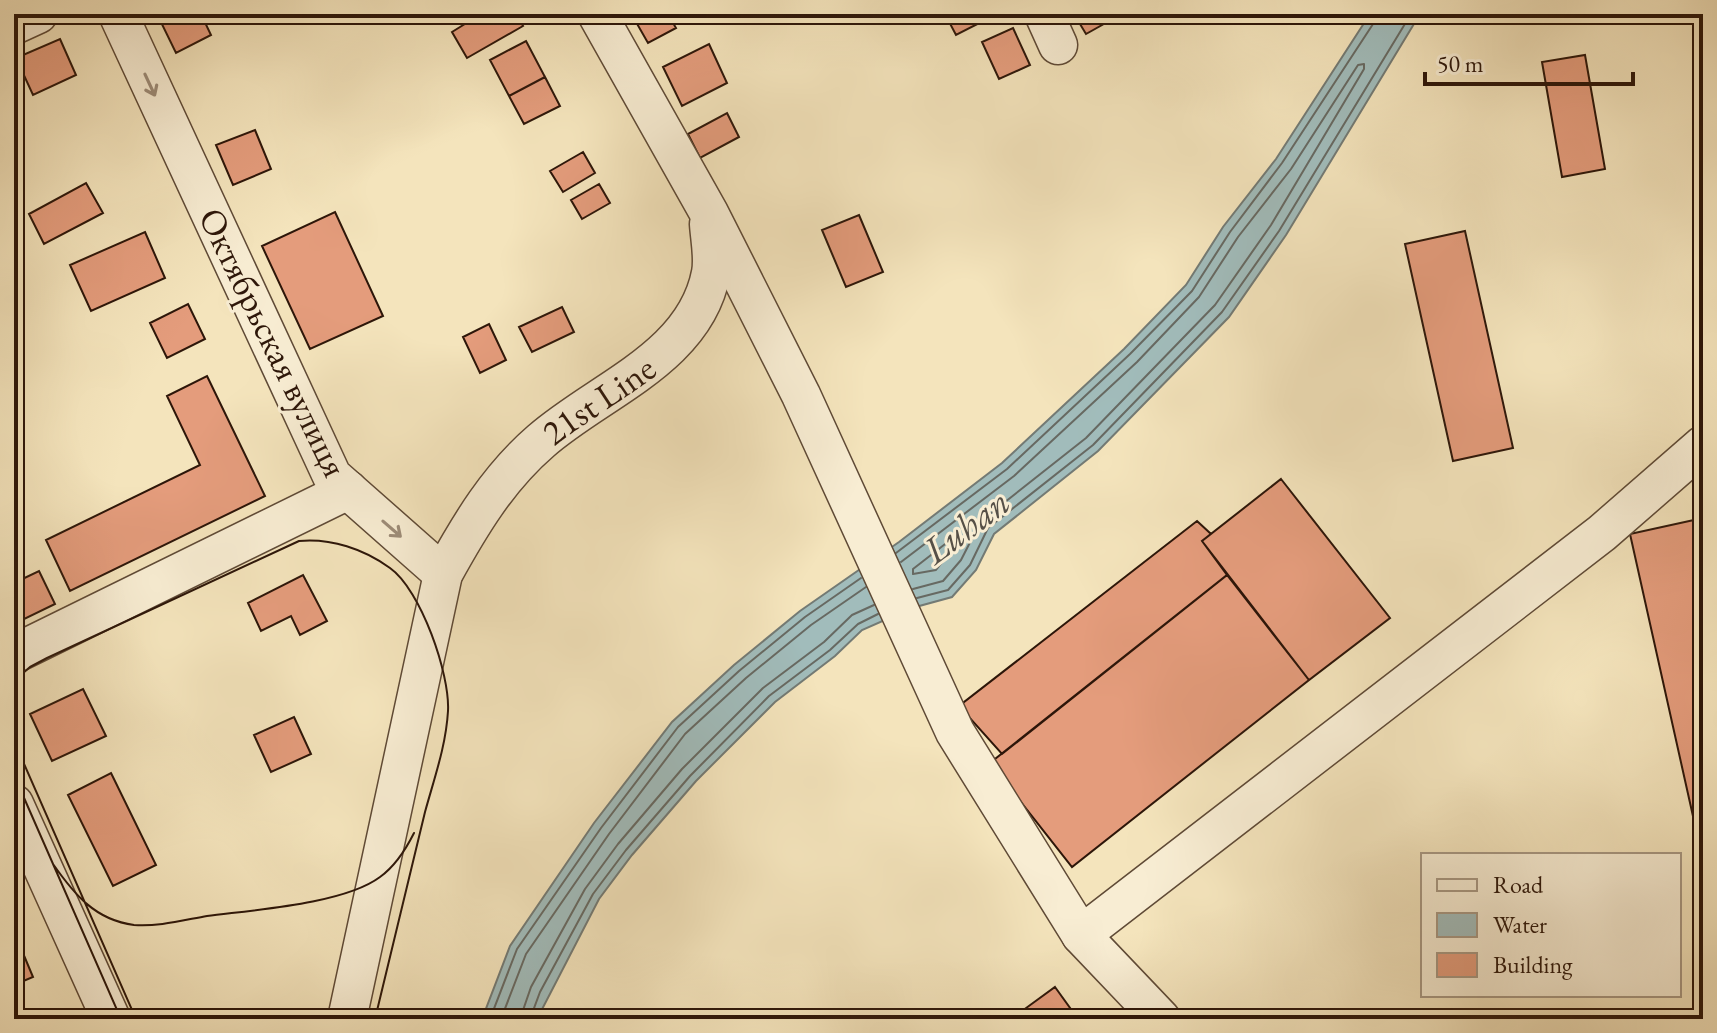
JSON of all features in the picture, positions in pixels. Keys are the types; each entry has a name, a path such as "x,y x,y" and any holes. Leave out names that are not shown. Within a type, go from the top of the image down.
{"street":[{"path":"14,25 38,14"},
{"name":"Октябрьская вулиця","path":"118,14 332,476 443,574"},
{"path":"597,14 709,213 801,395 955,732 1081,935 1161,1019"},
{"name":"21st Line","path":"443,574 474,519 506,475 541,440 661,356 698,312 712,271 709,213"},
{"path":"1081,935 1602,533 1703,445"},
{"path":"14,654 348,490"},
{"path":"347,1019 443,574"},
{"path":"14,804 111,1019"}],"water":[{"name":"Luhan","path":"1370,14 1420,14 1286,235 1229,317 1098,451 994,534 976,570 952,597 912,608 862,630 835,656 775,702 696,781 632,855 599,899 537,1019 482,1019 510,946 594,823 672,722 734,665 800,611 899,542 1002,463 1124,349 1186,285 1223,227 1276,159"}],"building":[{"path":"157,14 201,14 211,35 176,53"},
{"path":"481,14 516,14 523,26 467,58 452,32"},
{"path":"634,14 668,14 676,28 648,43"},
{"path":"945,14 997,14 956,35"},
{"path":"1074,14 1116,14 1118,16 1086,34"},
{"path":"1013,28 1030,65 999,79 982,42"},
{"path":"60,39 76,75 33,95 16,58"},
{"path":"526,41 545,77 509,96 490,60"},
{"path":"709,44 727,83 682,106 663,67"},
{"path":"1585,55 1605,169 1562,177 1542,62"},
{"path":"545,77 560,106 524,124 509,96"},
{"path":"727,113 739,137 700,158 688,134"},
{"path":"255,130 271,169 233,185 216,145"},
{"path":"583,152 595,173 563,192 550,171"},
{"path":"86,183 103,213 44,244 29,214"},
{"path":"599,184 610,203 582,219 571,200"},
{"path":"335,212 383,316 310,349 262,246"},
{"path":"859,215 883,272 846,287 822,230"},
{"path":"1465,231 1513,448 1453,461 1405,244"},
{"path":"145,232 165,278 91,311 70,265"},
{"path":"188,304 205,339 167,358 150,323"},
{"path":"562,307 574,332 532,352 519,327"},
{"path":"489,324 506,360 480,373 463,337"},
{"path":"207,376 265,496 70,591 46,540 200,465 167,396"},
{"path":"1281,479 1390,618 1309,680 1202,541"},
{"path":"1703,518 1703,861 1630,534"},
{"path":"1197,521 1211,534 1202,541 1227,575 1002,754 959,706"},
{"path":"39,571 55,604 14,624 14,583"},
{"path":"303,575 327,621 300,635 291,616 261,631 248,603"},
{"path":"1227,575 1309,680 1072,867 990,763"},
{"path":"83,689 106,736 52,761 30,714"},
{"path":"294,717 311,754 271,772 254,735"},
{"path":"111,773 156,865 113,886 68,795"},
{"path":"20,946 33,977 14,985 14,949"},
{"path":"1055,987 1078,1019 1011,1019"}],"tram line":[{"path":"14,681 47,658 299,541 323,541 347,546 390,568 423,613 439,655 448,711 442,750 375,1019"},
{"path":"14,741 136,1019"},
{"path":"14,775 121,1019"},
{"path":"53,864 87,904 108,918 134,925 152,925 322,900 344,894 385,873 414,833"}]}
